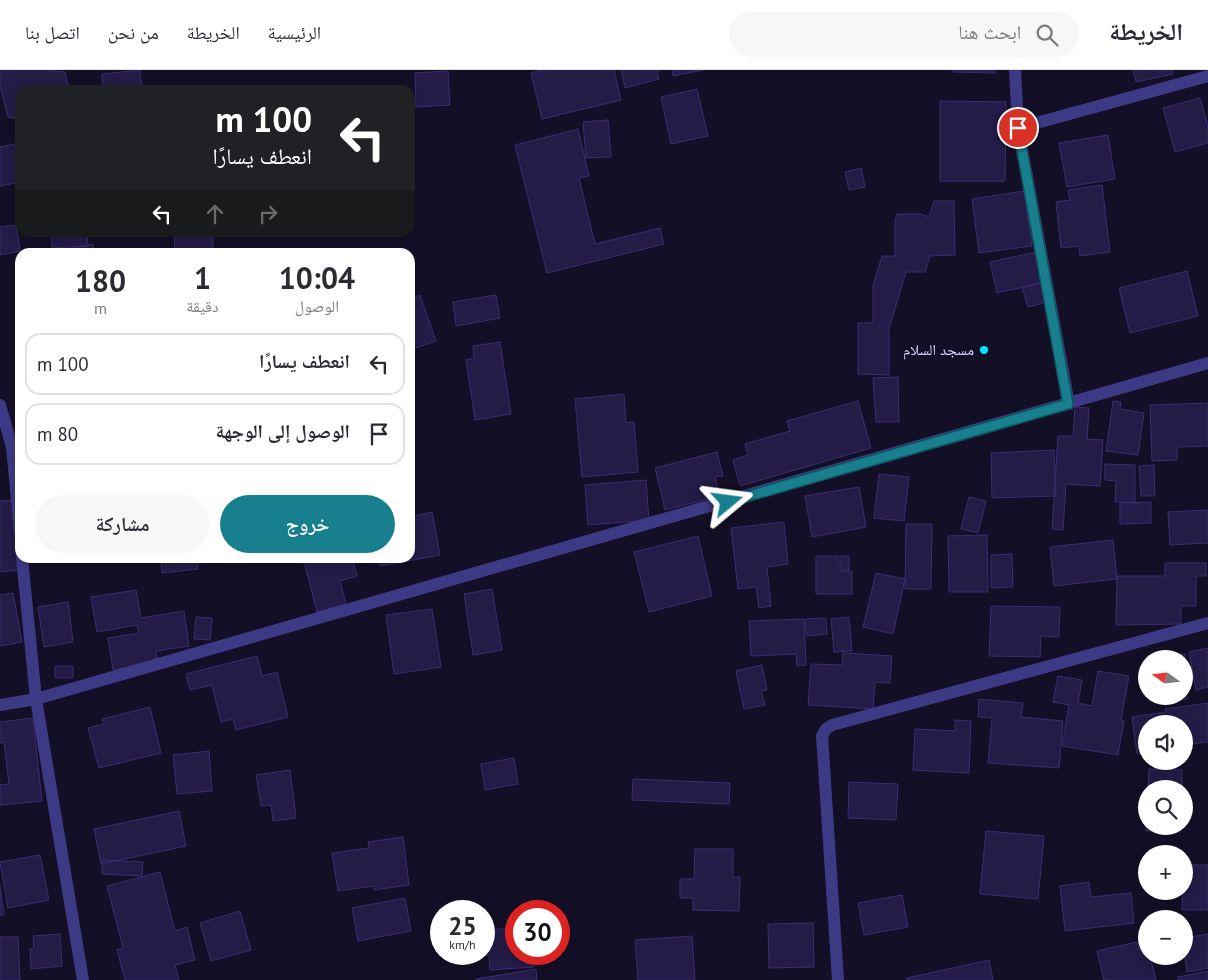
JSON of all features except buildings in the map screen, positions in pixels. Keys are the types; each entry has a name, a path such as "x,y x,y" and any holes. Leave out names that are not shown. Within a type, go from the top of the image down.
{"street":[{"path":"1015,70 1018,128 1068,404"},
{"path":"1018,128 1208,76"},
{"path":"0,705 36,699 1208,364"},
{"path":"0,405 12,447 15,479"},
{"path":"22,563 36,699 83,980"},
{"path":"838,980 822,736 826,730 832,726 1208,623"}],"place":[{"name":"مسجد السلام","path":"984,350"}],"route":[{"path":"728,502 1068,404 1018,128"}]}
